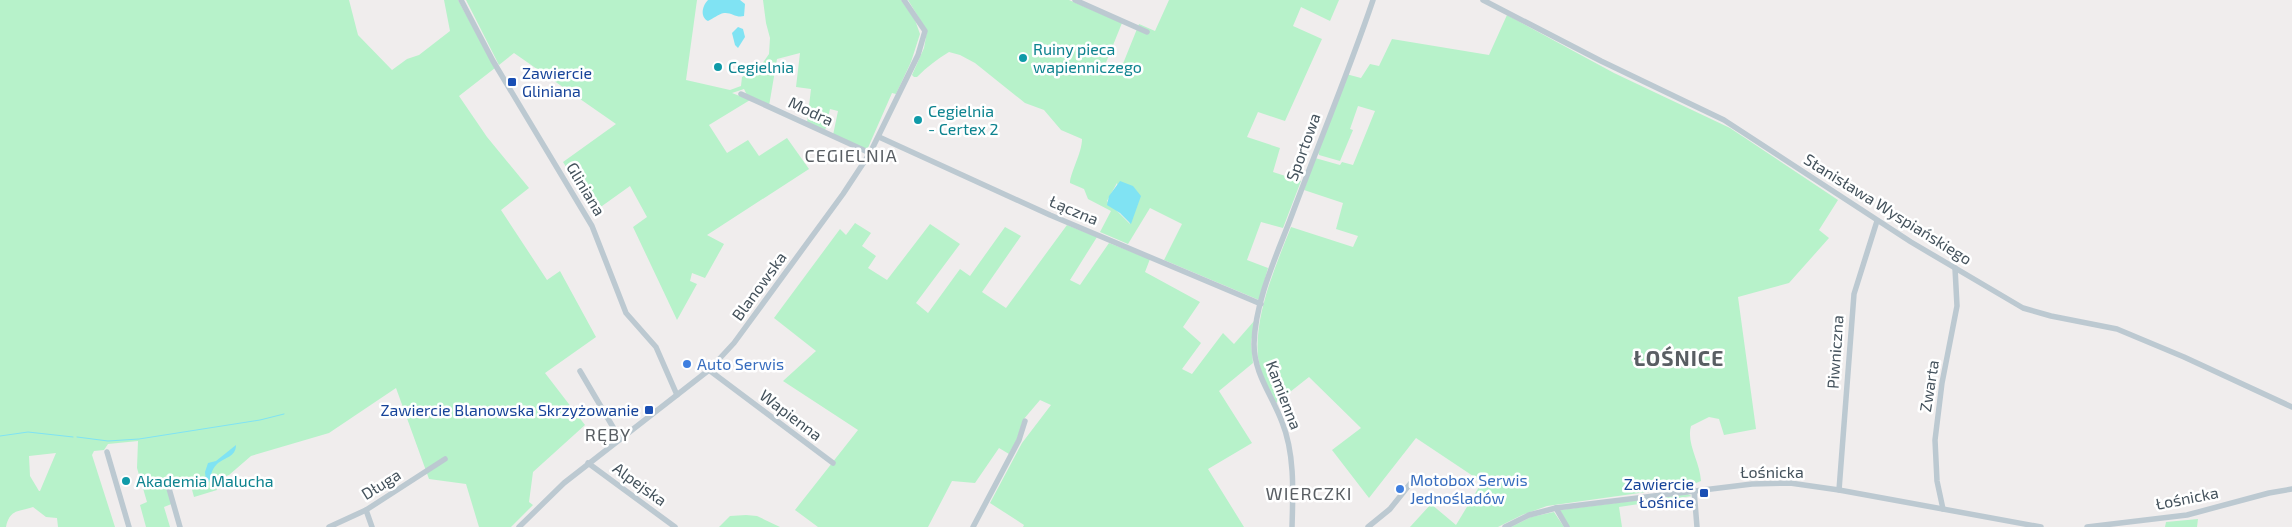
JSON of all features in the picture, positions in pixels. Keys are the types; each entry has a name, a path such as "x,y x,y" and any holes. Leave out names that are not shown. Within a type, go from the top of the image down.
{"street":[{"name":"Gliniana","path":"461,0 493,61 592,226 626,313 656,347 677,395"},
{"name":"Blanowska","path":"519,527 557,489 588,463 709,370 740,336 851,182 878,137 918,55 925,36 922,24 904,0"},
{"path":"1075,0 1147,32"},
{"name":"Sportowa","path":"1261,304 1269,275 1373,0"},
{"name":"Stanisława Wyspiańskiego","path":"1483,0 1600,61 1724,120 1877,221 2023,308 2050,316 2117,329 2184,357 2292,407"},
{"name":"Modra","path":"741,94 870,153"},
{"name":"Łączna","path":"878,137 1050,215 1261,304"},
{"name":"Piwniczna","path":"1839,490 1854,294 1877,221"},
{"name":"Zwarta","path":"1943,509 1937,481 1935,440 1942,383 1957,306 1955,268"},
{"name":"Kamienna","path":"1261,304 1254,339 1256,361 1260,376 1286,433 1293,486 1292,527"},
{"name":"Wapienna","path":"709,370 834,463"},
{"path":"580,372 620,439"},
{"path":"973,527 1019,440 1025,421"},
{"path":"107,452 130,527"},
{"name":"Długa","path":"329,527 366,510 445,459"},
{"name":"Alpejska","path":"588,463 675,527"},
{"path":"1368,527 1390,509 1414,479"},
{"name":"Łośnicka","path":"1505,527 1528,515 1556,508 1694,490 1772,483 1808,485 1839,490 2041,527"},
{"path":"168,484 180,527"},
{"name":"Łośnicka","path":"2087,527 2187,515 2269,492 2292,489"},
{"path":"1694,490 1697,527"},
{"path":"1556,508 1567,527"},
{"path":"366,510 372,527"}],"green space":[{"path":"0,0 349,0 358,35 392,70 407,59 419,55 450,31 444,0 458,0 495,68 459,96 487,137 529,188 501,210 547,280 560,271 596,337 545,373 585,425 533,472 529,502 533,505 511,527 479,527 466,484 429,479 396,388 329,433 251,456 229,475 214,481 217,490 194,497 191,486 166,475 174,503 164,507 170,527 146,527 140,505 147,502 137,468 138,441 108,444 104,450 94,451 92,455 115,527 58,527 57,518 46,517 33,507 15,512 10,517 6,527 0,527","holes":["56,453 40,491 30,476 29,456"]},
{"path":"466,0 697,0 686,80 730,90 741,86 742,77 760,67 769,54 770,38 763,0 901,0 915,20 920,34 911,62 896,94 892,93 867,150 833,135 838,111 830,109 825,131 807,123 811,89 796,87 800,53 777,59 769,106 747,95 744,89 732,93 750,100 709,125 727,153 748,140 759,156 787,138 809,169 707,235 724,244 705,278 692,273 690,281 697,284 677,320 633,227 647,217 630,186 595,211 563,162 616,124 514,53 499,65"},
{"path":"908,0 1069,0 1122,23 1103,70 1118,76 1139,24 1155,31 1169,0 1339,0 1330,21 1301,7 1293,26 1322,39 1285,121 1258,112 1247,137 1280,148 1273,172 1301,181 1283,228 1261,222 1247,260 1268,268 1259,300 1164,260 1182,224 1150,208 1128,244 1100,232 1111,211 1088,199 1084,189 1070,183 1082,139 1061,130 1044,110 1025,103 975,63 960,55 949,52 932,63 917,77 914,77 912,75 924,48 927,31","holes":["1117,183 1130,224 1107,201"]},
{"path":"1507,15 1614,73 1730,128 1838,200 1819,230 1829,238 1789,283 1738,297 1756,429 1724,435 1719,419 1709,417 1691,426 1690,439 1701,481 1689,486 1547,506 1522,515 1498,527 1410,527 1431,504 1456,525 1482,482 1416,438 1369,498 1332,450 1361,428 1309,377 1276,403 1265,381 1259,363 1259,324 1267,290 1291,227 1353,247 1358,236 1336,229 1343,203 1304,190 1315,158 1340,165 1342,162 1353,165 1375,111 1358,106 1350,129 1353,130 1340,161 1319,155 1318,152 1346,74 1361,78 1370,64 1379,66 1392,39 1489,55"},
{"path":"855,223 871,233 862,246 876,256 868,268 887,280 930,224 960,244 916,303 928,313 960,269 970,276 1005,227 1021,236 982,292 1006,308 1067,225 1097,237 1070,280 1080,285 1109,243 1150,259 1145,272 1200,302 1183,327 1201,343 1182,369 1192,374 1223,333 1234,344 1255,320 1251,343 1253,363 1219,391 1252,443 1208,469 1244,527 1023,527 1024,525 990,503 1022,443 1051,405 1040,400 1023,420 1017,439 1009,454 999,448 975,483 952,481 928,527 818,527 795,510 858,430 783,381 816,351 774,318 840,229 846,235"},
{"path":"1687,494 1692,496 1619,507 1622,527 1568,527 1560,510"},
{"path":"1554,512 1564,527 1511,527 1531,517"},
{"path":"730,516 757,516 780,527 719,527"},
{"path":"2198,519 2197,527 2165,527 2166,522"}],"water":[{"path":"708,0 740,0 745,4 744,16 724,13 708,21 704,17 703,11 704,5"},
{"path":"738,27 743,29 745,37 738,48 735,45 732,33"},
{"path":"1120,181 1133,186 1141,196 1131,224 1120,213 1107,205 1109,196"},
{"path":"236,445 236,449 230,456 217,464 212,471 209,482 206,481 205,472 208,463 216,461"}],"waterway":[{"path":"77,437 108,441 139,439 260,420 284,414"},
{"path":"0,436 28,432 73,437"}],"place":[{"name":"Ruiny pieca wapienniczego","path":"1023,58"},
{"name":"Cegielnia","path":"718,67"},
{"name":"Zawiercie Gliniana","path":"512,82"},
{"name":"Cegielnia - Certex 2","path":"918,120"},
{"name":"Auto Serwis","path":"687,364"},
{"name":"Zawiercie Blanowska Skrzyżowanie","path":"649,410"},
{"name":"Akademia Malucha","path":"126,481"},
{"name":"Motobox Serwis Jednośladów","path":"1400,489"},
{"name":"Zawiercie Łośnice","path":"1704,493"}],"district":[{"name":"CEGIELNIA","path":"851,156"},
{"name":"ŁOŚNICE","path":"1679,359"},
{"name":"RĘBY","path":"608,435"},
{"name":"WIERCZKI","path":"1309,494"}]}
